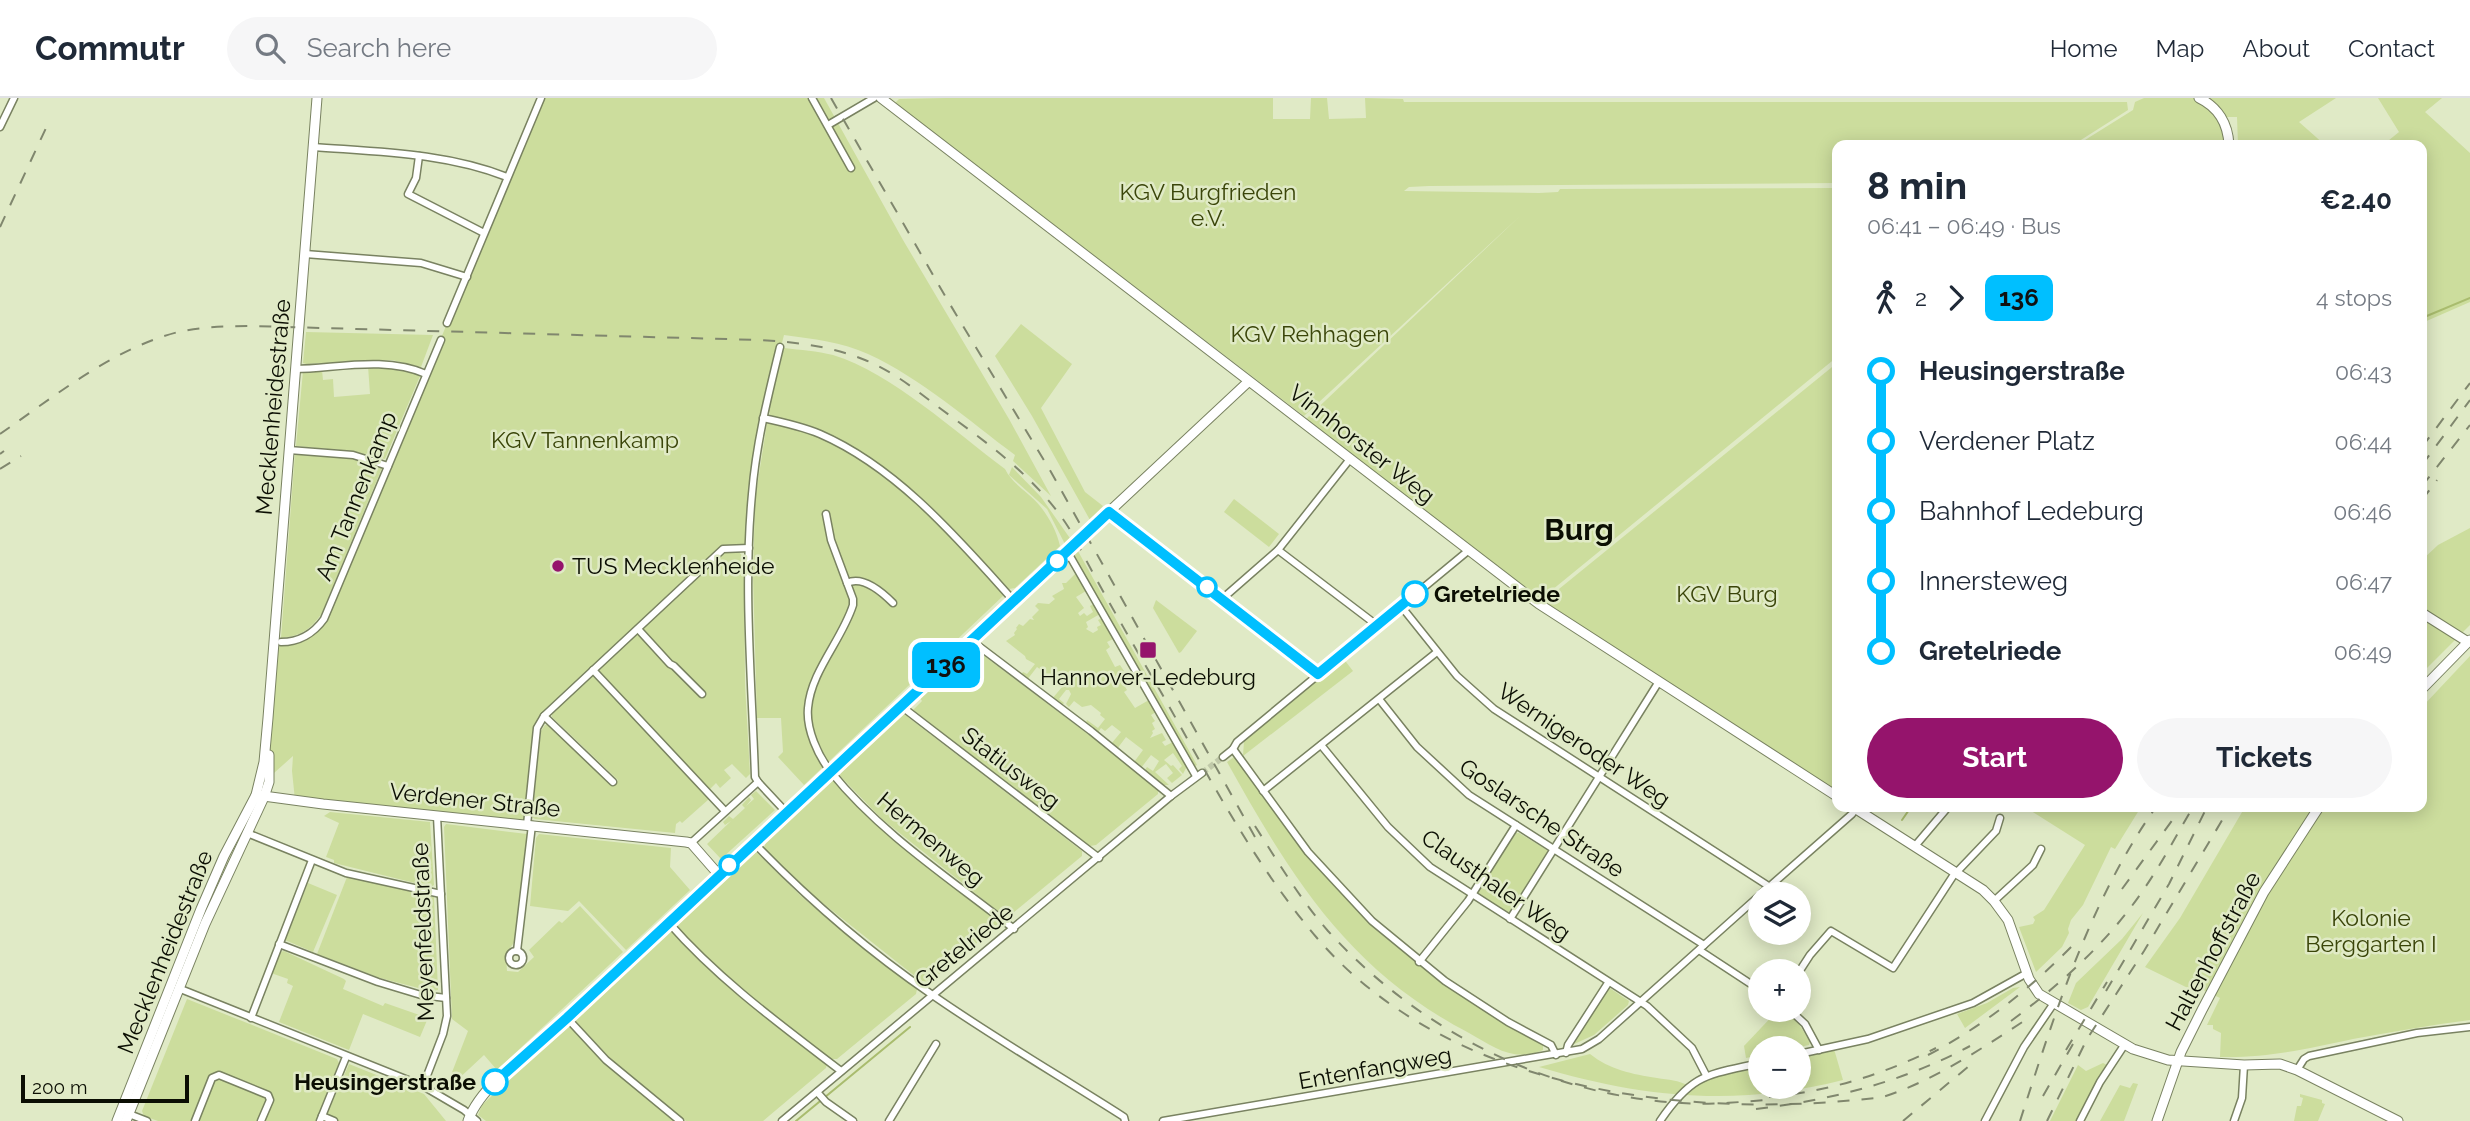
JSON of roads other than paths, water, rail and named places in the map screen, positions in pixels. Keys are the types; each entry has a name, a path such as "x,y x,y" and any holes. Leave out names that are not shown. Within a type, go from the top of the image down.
{"street":[{"path":"0,127 13,98"},
{"name":"Mecklenheidestraße","path":"117,1121 173,990 247,833 270,773 268,718 317,98"},
{"path":"447,323 541,98"},
{"path":"812,98 851,168"},
{"path":"828,125 874,98"},
{"name":"Vinnhorster Weg","path":"881,98 1547,611 1832,793"},
{"path":"2199,98 2214,108 2222,118 2228,140"},
{"path":"314,147 419,156 474,165 507,177"},
{"path":"419,156 416,178 408,194 484,233"},
{"path":"305,254 421,263 467,277"},
{"name":"Am Tannenkamp","path":"281,642 316,631 324,619 441,340"},
{"path":"780,347 763,418 752,492 749,548 750,666 755,776 786,812"},
{"path":"295,369 386,364 407,367 426,374"},
{"path":"173,990 423,1086 472,1119 482,1095 1248,382"},
{"path":"763,418 822,435 886,475 943,525 1014,601"},
{"path":"289,450 353,455 388,466"},
{"path":"1222,599 1278,550 1350,459"},
{"path":"1109,512 1318,674"},
{"path":"826,514 831,540 848,583 852,580 863,582 886,596 892,603"},
{"path":"517,951 537,728 544,716 723,549 749,548"},
{"path":"1278,550 1374,623"},
{"path":"1223,757 1237,742 1469,550"},
{"name":"Gretelriede","path":"782,1121 1199,774 1067,551"},
{"name":"Hermenweg","path":"848,583 853,605 813,688 808,711 812,734 830,771 892,832 1014,929"},
{"name":"Wernigeroder Weg","path":"1401,606 1457,676 1494,709 1762,882"},
{"path":"2427,617 2469,642 2427,684"},
{"path":"638,629 702,694"},
{"path":"972,640 1171,796"},
{"path":"1263,791 1437,652"},
{"path":"593,670 725,811"},
{"path":"1510,919 1658,682"},
{"name":"Goslarsche Straße","path":"1379,699 1417,747 1469,795 1748,981"},
{"name":"Statiusweg","path":"901,706 1100,858"},
{"path":"544,716 613,782"},
{"name":"Clausthaler Weg","path":"1321,745 1375,813 1430,867 1641,1003 1692,1048 1706,1075"},
{"path":"1233,749 1308,852 1372,921 1419,962 1473,1001 1551,1045 1556,1055"},
{"path":"719,875 691,844 758,782"},
{"name":"Mecklenheidestraße","path":"127,1117 201,909 224,856 260,796"},
{"name":"Verdener Straße","path":"260,796 691,844"},
{"path":"1775,882 1850,812"},
{"path":"1863,812 1957,873 1994,901 2012,928 2034,988 2054,1003 2125,1044 2143,1054 2177,1061 2280,1064 2398,1121"},
{"path":"1915,846 1944,812"},
{"name":"Haltenhoffstraße","path":"2157,1121 2177,1061 2264,892 2316,812"},
{"name":"Meyenfeldstraße","path":"423,1086 446,1025 437,816"},
{"path":"1807,959 1831,931 1893,968 1957,873 1996,831 2000,818"},
{"path":"1419,962 1472,895 1516,825"},
{"path":"247,833 346,873 441,894"},
{"path":"754,843 792,882 861,942 932,995 1124,1117 1125,1121"},
{"path":"1994,901 2033,864 2041,849"},
{"path":"251,1018 312,860"},
{"path":"1641,1003 1748,906"},
{"path":"201,909 205,924"},
{"path":"669,923 707,963 742,994 841,1072"},
{"path":"279,944 378,982 421,995 446,998"},
{"path":"1811,1052 1868,1039 1973,1003 2028,973"},
{"path":"1566,1054 1568,1045 1608,983"},
{"name":"Entenfangweg","path":"1163,1121 1566,1054 1591,1045 1641,1003"},
{"path":"1985,1121 2024,1047 2054,1003"},
{"path":"567,1018 606,1060 680,1121"},
{"path":"1803,1022 1819,1050"},
{"path":"2297,1070 2309,1056 2417,1034 2470,1027"},
{"path":"889,1121 936,1044"},
{"path":"2080,1121 2100,1082 2125,1044"},
{"path":"334,1121 321,1119 346,1057"},
{"path":"2234,1121 2242,1098 2244,1065"},
{"path":"1660,1121 1684,1090 1706,1075 1748,1066"},
{"path":"195,1121 212,1078 219,1075 268,1095 270,1100 261,1121"},
{"path":"818,1093 853,1121"},
{"path":"127,1117 147,1121"}],"waterway":[{"path":"2427,316 2470,298"},
{"path":"1902,820 1908,812"},
{"path":"796,1121 910,1027"}],"tunnel":[{"path":"1202,773 1223,757"}],"railway":[{"path":"831,98 1051,472 1255,837"},
{"path":"0,227 46,128"},
{"path":"0,434 85,375 130,350 178,332 204,328 249,326 760,340 839,351 875,365 904,382 996,450 1045,496 1072,533 1217,791 1254,852 1295,910 1317,938 1371,990 1434,1031 1503,1062 1577,1084 1654,1098 1732,1104 1809,1103 1883,1097 1902,1090 1957,1063 2027,1019"},
{"path":"2427,440 2470,383"},
{"path":"2427,458 2470,400"},
{"path":"2427,480 2470,425"},
{"path":"0,454 4,451"},
{"path":"0,469 21,456"},
{"path":"2427,493 2437,480"},
{"path":"2020,1121 2076,958 2112,880 2153,812"},
{"path":"2122,889 2178,812"},
{"path":"2011,1021 2066,977 2115,927 2151,879 2190,812"},
{"path":"2106,991 2169,884 2205,812"},
{"path":"2047,1121 2087,1039 2144,951 2227,812"},
{"path":"1255,826 1308,906 1328,931 1364,967 1402,999 1489,1052 1535,1072 1632,1098 1693,1104 1767,1100"},
{"path":"1928,1055 2007,1004 2076,942"},
{"path":"2066,1050 2107,982"},
{"path":"2043,1096 2073,1044"},
{"path":"1756,1109 1866,1088 1919,1070 1970,1046"},
{"path":"1811,1091 1897,1066 1936,1048"},
{"path":"1903,1121 1975,1061"}],"place":[{"name":"TUS Mecklenheide","path":"558,566"},
{"name":"Gretelriede","path":"1415,594"},
{"name":"Hannover-Ledeburg","path":"1148,650"},
{"name":"Heusingerstraße","path":"495,1082"}],"district":[{"name":"Burg","path":"1579,530"}],"park label":[{"name":"KGV Burgfrieden e.V.","path":"1208,205"},
{"name":"KGV Rehhagen","path":"1310,334"},
{"name":"KGV Tannenkamp","path":"585,440"},
{"name":"KGV Burg","path":"1727,594"},
{"name":"Kolonie Berggarten I","path":"2371,931"}]}
